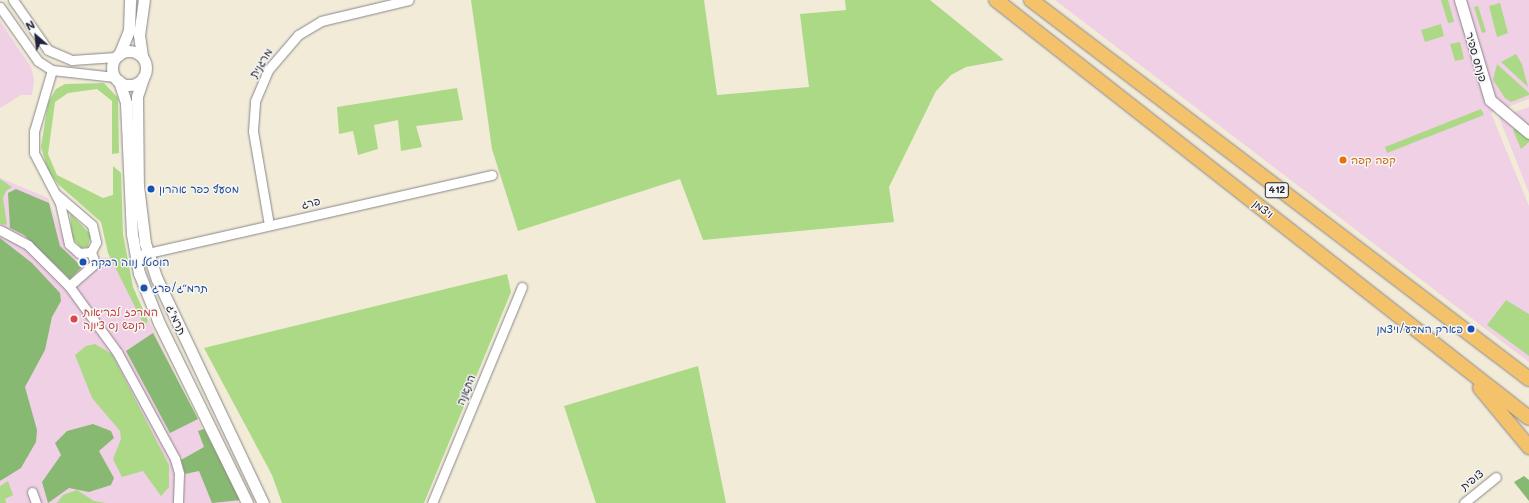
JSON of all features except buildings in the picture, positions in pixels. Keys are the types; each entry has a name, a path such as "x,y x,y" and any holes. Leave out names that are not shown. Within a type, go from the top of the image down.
{"main road":[{"name":"ויצמן","path":"996,0 1452,356 1529,418"},
{"name":"ויצמן","path":"1031,0 1528,378"},
{"path":"1452,356 1529,447"}],"street":[{"path":"13,0 48,50 72,60 117,56 133,51 142,56"},
{"path":"117,79 112,69 129,30 130,0"},
{"path":"0,7 38,61 52,70 117,79 134,84 143,78 146,67 142,56 139,35 144,0"},
{"name":"מרגנית","path":"269,225 253,131 255,101 268,70 298,35 321,21 409,0"},
{"name":"פנחס ספיר","path":"1460,0 1480,76 1499,111 1529,133"},
{"path":"52,70 32,143 37,163 56,194 92,226 96,242 91,252 95,263 69,286"},
{"name":"תרמ\"ג","path":"143,78 137,97 138,186 147,252 263,503"},
{"name":"תרמ\"ג","path":"117,79 126,103 136,256 159,323 247,503"},
{"name":"פרג","path":"136,256 147,252 492,175"},
{"path":"56,194 69,244 79,253 91,252"},
{"path":"0,230 28,245 69,286 117,352 175,459 179,473 178,503"},
{"name":"התאנה","path":"432,503 522,287"},
{"name":"צופית","path":"1464,503 1496,477"},
{"path":"32,492 36,503"}],"shaded area":[{"path":"1055,0 1529,0 1529,99 1491,113 1529,206 1529,362"},
{"path":"0,21 31,67 34,80 32,95 21,95 0,108"},
{"path":"1529,107 1529,193 1499,117"},
{"name":"המרכז לבריאות הנפש נס ציונה","path":"0,178 48,198 66,245 80,259 117,257 239,503 0,503"}],"green space":[{"path":"471,0 704,0 717,95 809,87 800,14 846,10 845,0 930,0 1004,60 966,67 951,75 936,91 889,187 894,222 703,240 680,179 518,231 492,149"},
{"path":"1441,0 1448,0 1454,22 1448,23"},
{"path":"1500,3 1508,33 1497,37 1489,6"},
{"path":"1478,6 1486,32 1482,33 1474,7"},
{"path":"1441,24 1444,36 1425,42 1421,30"},
{"path":"1460,42 1464,59 1455,61 1450,44"},
{"path":"1516,54 1522,64 1528,87 1501,62"},
{"path":"1497,64 1529,93 1529,95 1511,102 1505,98 1493,80"},
{"path":"104,83 118,98 119,153 112,154 112,101 97,89 68,93 55,102 48,154 57,175 103,198 113,195 113,166 121,173 123,234 133,287 148,321 144,325 108,253 101,222 59,185 48,171 41,147 48,103 56,89 65,84"},
{"path":"457,88 463,120 416,126 422,147 401,151 398,120 374,125 378,149 358,155 353,131 339,134 337,107"},
{"path":"1481,109 1484,115 1387,153 1385,147"},
{"path":"1516,127 1529,136 1529,142 1521,149 1513,130"},
{"path":"0,179 12,187 6,191 3,198 7,225 0,224"},
{"path":"16,189 49,203 60,246 82,267 70,279 24,235 10,228 8,193"},
{"path":"70,213 91,235 88,247 81,248 72,237"},
{"path":"0,238 32,263 60,293 61,301 52,317 45,350 25,387 37,430 36,442 21,468 0,481"},
{"path":"507,274 511,292 424,503 282,503 272,475 204,348"},
{"path":"1506,300 1529,314 1529,356 1487,325"},
{"path":"153,333 198,419 170,433 126,351"},
{"path":"95,344 112,354 169,465 169,487 161,496 143,471 122,477 113,459 121,439 120,431 92,398 75,355 86,346"},
{"path":"698,366 726,503 596,503 564,406"},
{"path":"93,424 111,431 114,438 99,451 114,478 111,485 89,492 69,488 48,503 42,482 61,455 55,443 67,431"},
{"path":"204,429 241,500 212,503 199,471 185,474 181,460 204,447 198,431"},
{"path":"1524,476 1529,480 1529,501 1514,482"},
{"path":"8,481 13,495 5,499 6,503 0,503 0,486"},
{"path":"77,490 94,501 106,503 57,503 63,495"}],"place":[{"name":"קפה קפה","path":"1343,160"},
{"name":"מסעף כפר אהרון","path":"151,189"},
{"name":"הוסטל נווה רבקה","path":"83,262"},
{"name":"תרמ״ג/פרג","path":"144,288"},
{"name":"המרכז לבריאות הנפש נס ציונה","path":"74,319"},
{"name":"פארק המדע/ויצמן","path":"1471,329"}]}
